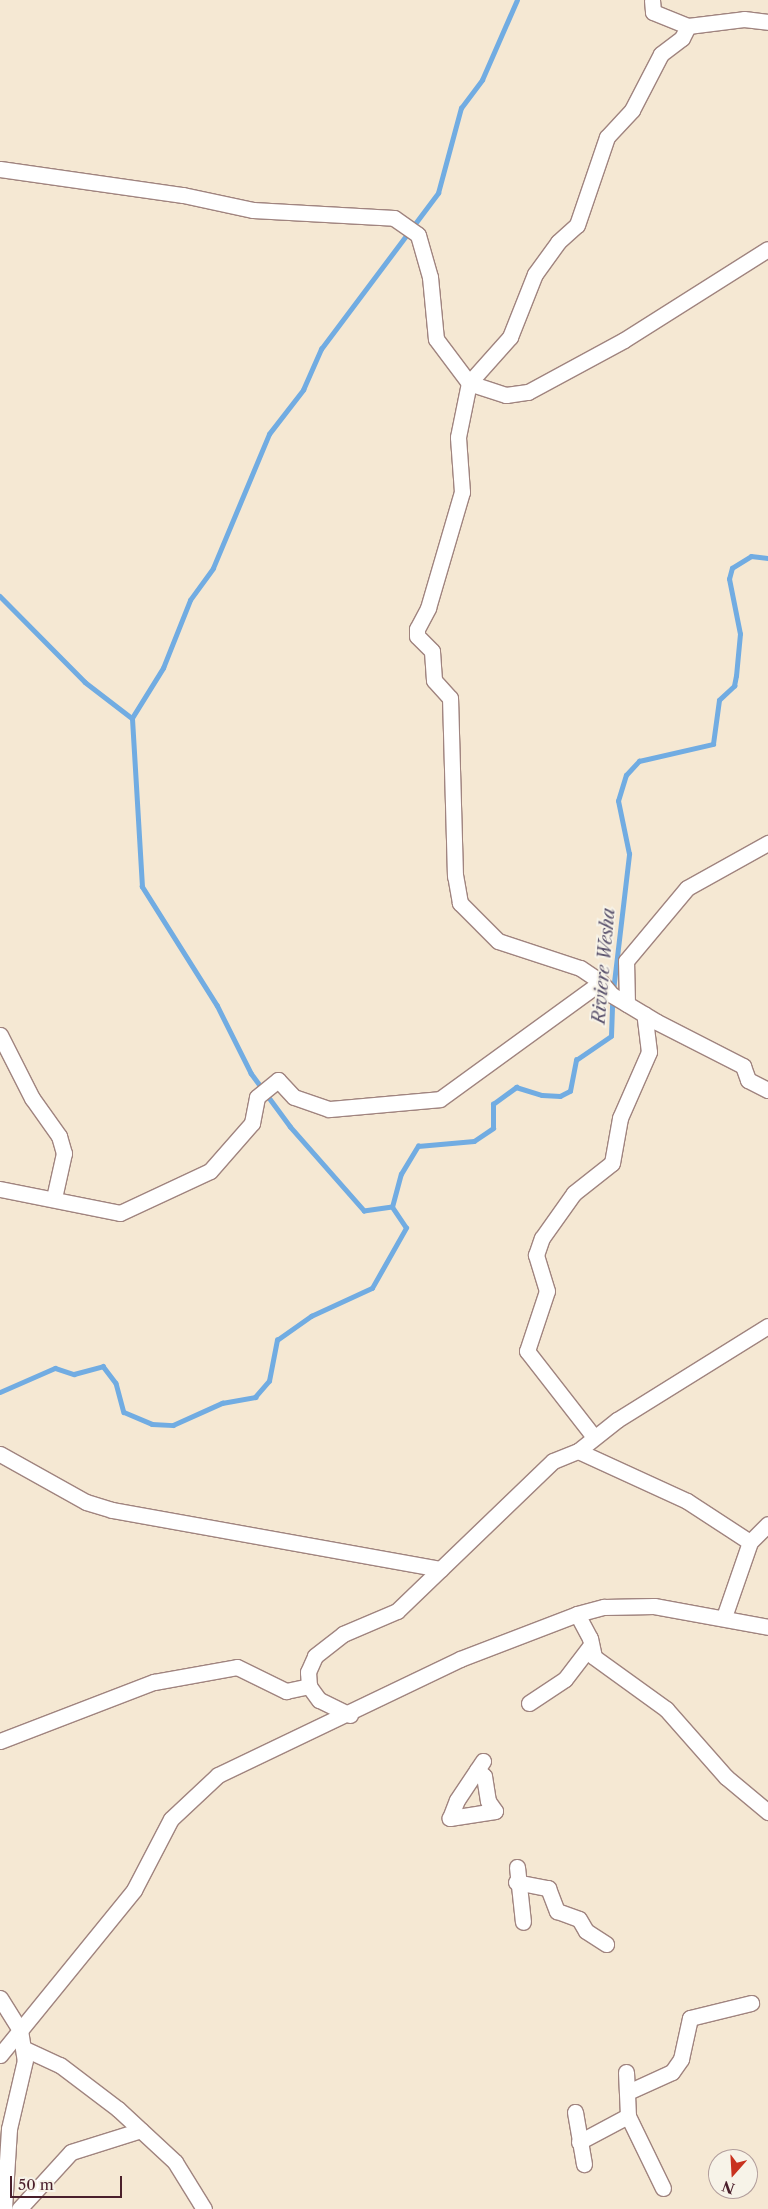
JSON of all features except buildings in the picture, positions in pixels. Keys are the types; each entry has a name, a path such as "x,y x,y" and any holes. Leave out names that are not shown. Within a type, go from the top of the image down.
{"street":[{"path":"652,0 653,12 688,26 744,19 768,22"},
{"path":"688,26 661,54 632,110 607,137 577,225 558,242 535,274 510,337 469,383 458,438 462,492 428,608 417,629 417,636 432,651 434,680 450,698 455,876 460,903 498,941 580,968 627,1004 743,1066 748,1080 768,1090"},
{"path":"0,169 183,195 252,210 304,215 374,214 406,224 418,235 430,277 436,339 469,383 506,395 528,392 624,340 768,249"},
{"path":"627,1004 626,961 687,888 768,843"},
{"path":"0,1189 54,1198 120,1213 210,1171 252,1123 256,1096 278,1080 294,1097 329,1109 440,1099 526,1041 600,982"},
{"path":"594,1437 527,1351 547,1291 536,1255 542,1238 574,1193 612,1163 620,1118 649,1052 644,1014"},
{"path":"0,1036 32,1098 59,1136 64,1153 54,1198"},
{"path":"350,1715 319,1700 309,1686 308,1672 315,1656 343,1634 397,1611 540,1471 578,1451 594,1437 768,1326"},
{"path":"578,1451 687,1501 750,1542"},
{"path":"0,1454 86,1502 112,1510 441,1570"},
{"path":"724,1617 750,1542 768,1524"},
{"path":"0,2055 134,1890 171,1819 191,1796 218,1775 267,1749 350,1715 460,1659 577,1614 604,1607 654,1606 724,1617 768,1627"},
{"path":"577,1614 591,1645 594,1657 666,1709 726,1777 768,1812"},
{"path":"529,1703 564,1679 591,1645"},
{"path":"0,1741 154,1682 237,1668 286,1691 309,1686"},
{"path":"523,1922 516,1874 548,1888 557,1911 578,1919 586,1931 606,1944"},
{"path":"0,1998 20,2030 25,2049 21,2090 9,2128 4,2209"},
{"path":"628,2092 672,2072 681,2059 690,2018 751,2003"},
{"path":"25,2049 90,2084 175,2162 204,2209"},
{"path":"626,2072 628,2116 663,2188"},
{"path":"575,2112 584,2164"},
{"path":"579,2142 628,2116"},
{"path":"19,2209 71,2152 141,2130"}],"waterway":[{"path":"392,1207 364,1211 290,1127 251,1074 217,1006 142,887 132,718 163,668 190,600 213,568 269,434 303,390 321,349 438,193 461,108 482,80 517,0"},
{"name":"Riviere Wesha","path":"613,991 629,854 618,801 626,775 639,761 713,744 719,700 734,686 736,676 740,634 729,579 732,568 751,556 768,558"},
{"path":"0,596 85,682 132,718"},
{"name":"Riviere Wesha","path":"0,1392 55,1368 74,1374 103,1366 116,1383 124,1412 152,1424 173,1425 222,1403 255,1397 269,1381 277,1340 311,1316 372,1288 406,1228 392,1207 401,1174 418,1146 474,1141 493,1128 493,1104 516,1087 542,1095 560,1096 570,1091 576,1060 611,1036 612,999"}]}
